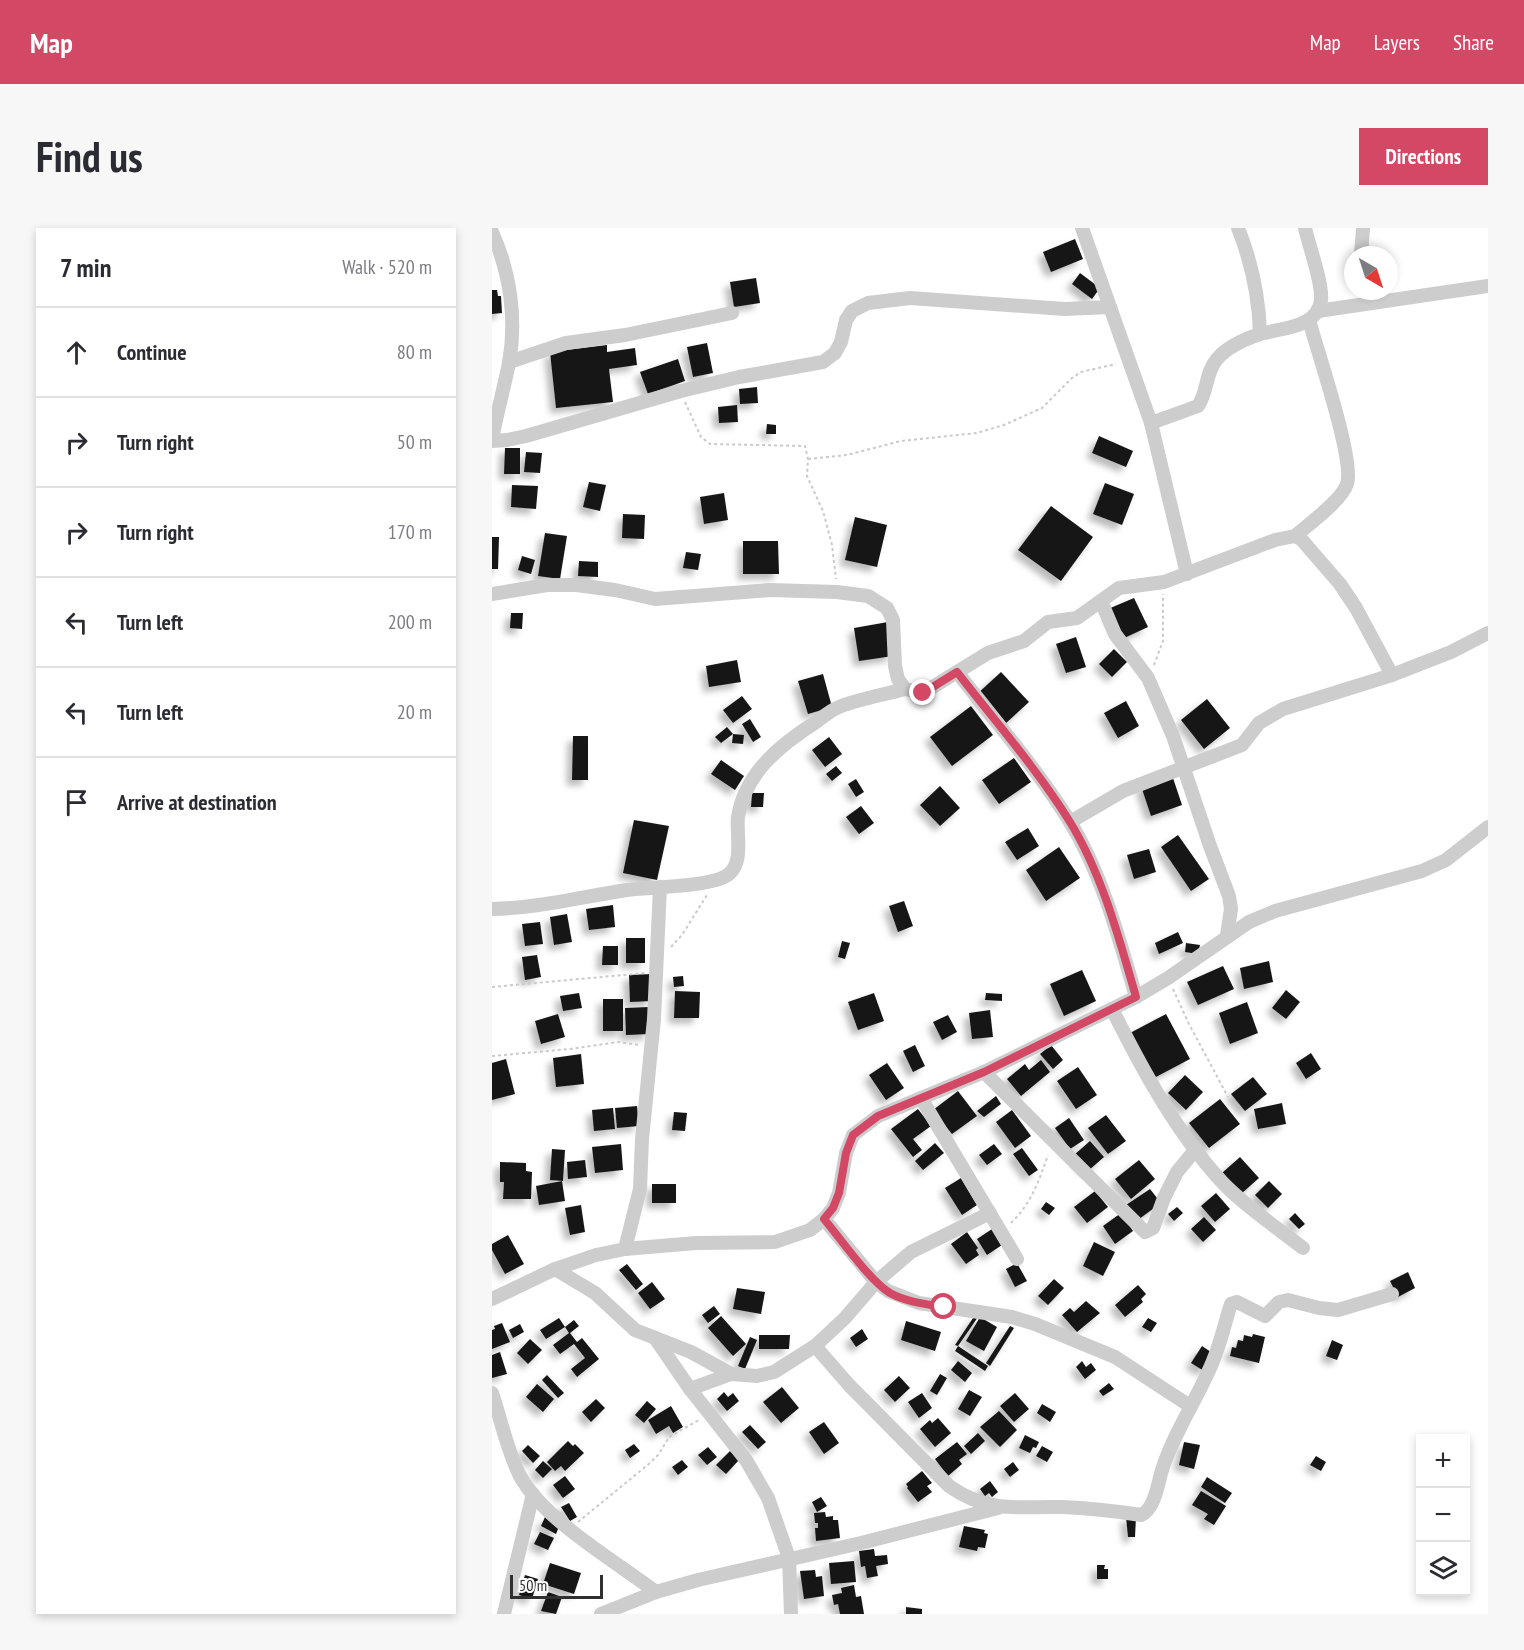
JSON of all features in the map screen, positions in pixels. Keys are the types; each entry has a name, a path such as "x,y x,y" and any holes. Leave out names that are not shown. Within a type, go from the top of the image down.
{"street":[{"path":"1082,228 1151,423 1187,574"},
{"path":"1238,228 1247,251 1255,283 1259,305 1260,334"},
{"path":"492,909 544,906 628,890 720,879 735,866 738,819 742,799 750,782 766,760 789,739 838,707 905,689 923,693 988,653 1024,641 1047,622 1077,618 1119,588 1164,582 1275,540 1295,536 1324,512 1347,487 1349,476 1346,452 1313,315 1321,300 1320,285 1305,228"},
{"path":"1362,246 1364,228"},
{"path":"492,232 502,257 508,282 513,331 509,362 492,440 526,436 681,391 739,377 823,362 835,353 841,342 846,320 852,311 868,303 910,298 1065,309 1110,307"},
{"path":"1398,294 1488,286"},
{"path":"1151,423 1198,406 1210,369 1217,358 1242,341 1260,334 1302,324 1313,315 1353,300"},
{"path":"509,362 566,343 625,335 732,313"},
{"path":"1295,536 1301,539 1346,592 1392,675"},
{"path":"492,594 547,585 576,585 615,590 655,599 770,590 837,592 868,596 886,608 893,620 895,666 898,679 905,689"},
{"path":"1101,601 1115,634 1148,678 1173,736 1229,896 1231,909 1227,935"},
{"path":"1070,822 1123,791 1242,745 1259,723 1283,709 1392,675 1451,652 1488,633"},
{"path":"957,672 1070,822 1087,855 1105,900 1122,946 1136,997"},
{"path":"492,1299 555,1269 596,1255 625,1249 696,1243 775,1242 810,1230 833,1208 839,1193 846,1153 853,1135 878,1116 984,1072 1136,997 1168,978 1227,935 1249,922 1275,911 1422,871 1446,860 1488,827"},
{"path":"625,1249 640,1189 642,1139 657,967 660,886"},
{"path":"1112,1009 1144,1070 1196,1149 1222,1182 1258,1214 1303,1248"},
{"path":"984,1072 1140,1229 1148,1232 1157,1221 1164,1197 1177,1172 1196,1149"},
{"path":"921,1098 1017,1259"},
{"path":"690,1389 731,1374 758,1376 774,1372 815,1346 845,1318 876,1282 917,1248 990,1213"},
{"path":"824,1219 876,1282 898,1297 919,1303 1012,1317 1065,1335 1115,1357 1190,1406"},
{"path":"555,1269 595,1293 635,1330 691,1352 731,1374"},
{"path":"601,1614 657,1592 698,1580 861,1543 998,1508 1061,1507 1141,1515 1151,1505 1164,1463 1213,1362 1231,1304 1234,1302 1265,1316 1279,1302 1288,1300 1338,1310 1392,1293"},
{"path":"655,1338 690,1389 746,1460 768,1498 789,1558 791,1614"},
{"path":"815,1346 849,1385 949,1486 967,1499 998,1508"},
{"path":"492,1393 511,1454 521,1476 533,1494 569,1529 657,1592"},
{"path":"504,1614 533,1494"}],"path":[{"path":"808,459 847,454 901,441 977,433 1004,425 1042,408 1081,372 1130,362"},
{"path":"681,391 701,437 710,444 805,447 808,459 807,476 823,511 832,545 837,592"},
{"path":"1148,678 1162,648 1164,582"},
{"path":"492,987 657,967 720,879"},
{"path":"1168,978 1189,1024 1228,1097"},
{"path":"492,1056 618,1042 651,1046"},
{"path":"1001,1232 1022,1211 1034,1194 1053,1141"},
{"path":"569,1529 650,1463 659,1454 669,1437 710,1415"}],"building":[{"path":"1075,239 1083,259 1051,272 1043,252"},
{"path":"1080,273 1100,288 1092,299 1072,284"},
{"path":"756,278 760,303 734,307 730,282"},
{"path":"492,290 497,290 498,296 501,296 502,313 492,314"},
{"path":"707,343 713,373 693,377 687,347"},
{"path":"607,345 607,352 635,348 637,365 609,369 613,402 556,408 550,352"},
{"path":"678,359 685,381 648,394 640,372"},
{"path":"757,387 758,403 740,404 739,389"},
{"path":"737,405 738,422 719,423 718,407"},
{"path":"767,424 776,425 776,434 766,434"},
{"path":"1099,436 1133,451 1126,467 1092,453"},
{"path":"505,448 520,448 520,474 504,474"},
{"path":"526,452 542,453 540,473 524,472"},
{"path":"589,482 606,485 600,511 583,507"},
{"path":"1105,483 1134,494 1122,525 1093,514"},
{"path":"512,485 538,486 536,509 511,507"},
{"path":"724,493 728,520 704,524 700,497"},
{"path":"1051,506 1093,537 1061,581 1018,550"},
{"path":"623,514 645,515 644,539 622,538"},
{"path":"855,517 887,525 877,567 845,560"},
{"path":"545,533 567,536 560,579 538,576"},
{"path":"492,537 499,537 498,569 492,569"},
{"path":"743,541 778,541 779,574 743,574"},
{"path":"686,552 701,554 698,570 683,568"},
{"path":"522,556 535,560 531,574 518,570"},
{"path":"579,561 598,562 598,577 578,576"},
{"path":"1134,598 1148,627 1122,639 1108,609"},
{"path":"511,613 523,613 522,629 510,628"},
{"path":"888,622 893,656 859,661 854,628"},
{"path":"1076,637 1086,667 1066,673 1056,644"},
{"path":"1114,649 1127,662 1112,677 1099,664"},
{"path":"737,660 741,682 709,687 706,666"},
{"path":"1001,672 1029,702 1004,725 976,695"},
{"path":"823,674 832,707 808,714 798,681"},
{"path":"742,696 752,709 733,723 723,710"},
{"path":"1207,699 1230,728 1204,749 1181,720"},
{"path":"1126,701 1139,726 1118,738 1104,713"},
{"path":"971,706 993,735 952,766 930,737"},
{"path":"750,719 761,737 753,742 742,724"},
{"path":"727,727 733,734 721,743 715,737"},
{"path":"733,734 744,735 743,744 732,743"},
{"path":"573,736 588,736 588,780 572,780"},
{"path":"829,737 842,754 825,767 812,750"},
{"path":"1014,758 1031,782 999,804 982,780"},
{"path":"721,760 744,776 735,790 711,774"},
{"path":"836,766 842,773 832,781 826,774"},
{"path":"1172,775 1182,805 1151,816 1141,786"},
{"path":"856,779 864,792 856,797 848,784"},
{"path":"940,786 960,808 940,826 920,805"},
{"path":"752,793 764,793 763,807 751,807"},
{"path":"861,806 874,823 859,834 846,817"},
{"path":"634,820 669,826 657,880 623,873"},
{"path":"1028,828 1039,846 1017,860 1005,842"},
{"path":"1178,835 1209,879 1191,891 1161,847"},
{"path":"1059,847 1080,878 1046,901 1026,870"},
{"path":"1149,849 1156,872 1134,879 1127,855"},
{"path":"904,901 913,926 898,932 889,906"},
{"path":"613,905 615,927 589,930 586,909"},
{"path":"567,914 572,942 554,945 550,917"},
{"path":"540,922 543,944 525,946 522,924"},
{"path":"1178,932 1183,943 1159,954 1155,943"},
{"path":"626,938 645,938 645,963 626,963"},
{"path":"842,941 850,943 845,959 838,957"},
{"path":"1186,943 1200,945 1198,954 1185,952"},
{"path":"603,946 618,946 618,965 602,965"},
{"path":"537,955 541,977 525,980 522,957"},
{"path":"1269,961 1273,982 1244,989 1240,968"},
{"path":"1223,966 1234,989 1198,1005 1187,982"},
{"path":"1082,970 1096,1001 1064,1016 1050,984"},
{"path":"652,974 652,1001 630,1002 629,975"},
{"path":"683,976 684,986 674,987 673,977"},
{"path":"1286,990 1300,1002 1286,1019 1272,1008"},
{"path":"675,991 700,992 699,1018 674,1018"},
{"path":"579,993 582,1008 563,1011 560,996"},
{"path":"874,993 884,1021 858,1030 848,1002"},
{"path":"986,993 1002,994 1002,1001 985,1000"},
{"path":"603,999 623,999 623,1031 603,1031"},
{"path":"1247,1002 1258,1033 1230,1044 1219,1013"},
{"path":"649,1007 650,1034 626,1035 625,1008"},
{"path":"990,1010 993,1037 972,1039 969,1013"},
{"path":"558,1014 565,1037 541,1044 535,1021"},
{"path":"1166,1014 1190,1059 1154,1078 1130,1033"},
{"path":"948,1015 957,1032 942,1040 933,1022"},
{"path":"915,1045 925,1066 913,1072 903,1051"},
{"path":"1051,1045 1063,1060 1053,1069 1040,1054"},
{"path":"1311,1053 1321,1069 1306,1079 1296,1063"},
{"path":"581,1054 584,1084 556,1087 553,1058"},
{"path":"506,1059 515,1094 492,1100 492,1063"},
{"path":"1041,1060 1050,1072 1021,1096 1007,1079 1025,1064 1029,1070"},
{"path":"887,1063 904,1088 886,1100 869,1075"},
{"path":"1078,1067 1097,1095 1076,1109 1057,1081"},
{"path":"1185,1075 1203,1092 1186,1110 1168,1093"},
{"path":"1253,1077 1267,1094 1245,1111 1231,1094"},
{"path":"958,1091 977,1116 952,1134 933,1110"},
{"path":"996,1096 1001,1104 984,1117 977,1111"},
{"path":"1220,1099 1240,1124 1209,1148 1189,1123"},
{"path":"1282,1103 1286,1124 1258,1129 1254,1109"},
{"path":"637,1106 639,1126 617,1128 615,1108"},
{"path":"613,1108 615,1129 594,1131 592,1110"},
{"path":"918,1109 931,1126 913,1139 922,1150 913,1157 891,1129"},
{"path":"1012,1110 1031,1136 1015,1148 996,1122"},
{"path":"674,1112 687,1113 685,1131 672,1130"},
{"path":"1106,1115 1126,1141 1108,1154 1088,1128"},
{"path":"1069,1118 1084,1140 1070,1149 1055,1128"},
{"path":"1090,1141 1104,1157 1088,1171 1074,1155"},
{"path":"935,1143 944,1153 923,1170 915,1161"},
{"path":"621,1144 623,1170 595,1173 592,1147"},
{"path":"994,1144 1002,1154 987,1165 979,1155"},
{"path":"1022,1148 1038,1170 1029,1176 1013,1154"},
{"path":"552,1149 565,1150 563,1181 550,1180"},
{"path":"1240,1157 1259,1178 1241,1194 1222,1173"},
{"path":"585,1160 587,1177 568,1179 567,1162"},
{"path":"1139,1160 1155,1179 1131,1199 1115,1179"},
{"path":"500,1162 526,1163 526,1171 532,1172 531,1199 503,1199 504,1182 500,1182"},
{"path":"961,1178 977,1205 962,1215 945,1188"},
{"path":"562,1181 565,1201 539,1205 536,1186"},
{"path":"1269,1181 1282,1194 1268,1208 1255,1195"},
{"path":"652,1184 676,1184 676,1203 652,1203"},
{"path":"1150,1189 1161,1203 1135,1222 1126,1205"},
{"path":"1095,1191 1108,1207 1087,1223 1074,1207"},
{"path":"1216,1193 1230,1209 1215,1222 1201,1206"},
{"path":"1046,1202 1055,1208 1049,1215 1041,1209"},
{"path":"581,1205 585,1232 570,1235 565,1208"},
{"path":"1177,1207 1183,1213 1174,1221 1168,1214"},
{"path":"1121,1213 1133,1231 1115,1244 1103,1226"},
{"path":"1295,1213 1305,1224 1299,1229 1289,1219"},
{"path":"1204,1217 1216,1230 1203,1242 1191,1229"},
{"path":"992,1229 1002,1245 987,1255 977,1239"},
{"path":"967,1232 978,1248 976,1250 979,1255 966,1264 951,1244"},
{"path":"508,1235 524,1264 505,1274 492,1250 492,1244"},
{"path":"1094,1242 1115,1252 1103,1276 1083,1266"},
{"path":"1017,1263 1027,1281 1015,1287 1006,1269"},
{"path":"627,1264 643,1284 636,1290 619,1270"},
{"path":"1408,1272 1415,1288 1398,1297 1390,1281"},
{"path":"1054,1279 1064,1288 1048,1305 1038,1296"},
{"path":"652,1282 665,1299 650,1309 638,1293"},
{"path":"1138,1285 1146,1294 1141,1299 1143,1302 1125,1317 1115,1305"},
{"path":"737,1288 765,1292 761,1314 733,1309"},
{"path":"1086,1301 1100,1313 1077,1332 1062,1315 1070,1308 1074,1312"},
{"path":"714,1306 720,1314 708,1323 702,1315"},
{"path":"975,1315 978,1317 958,1346 955,1345"},
{"path":"721,1316 746,1344 733,1356 708,1328"},
{"path":"980,1317 997,1327 984,1351 966,1341"},
{"path":"559,1318 565,1327 546,1339 540,1330"},
{"path":"1148,1318 1157,1323 1151,1332 1142,1327"},
{"path":"574,1320 579,1326 570,1333 577,1342 582,1338 599,1359 577,1377 571,1369 585,1358 574,1344 560,1354 553,1345 569,1333 565,1327"},
{"path":"906,1321 941,1332 935,1351 901,1340"},
{"path":"502,1323 510,1342 492,1349 492,1330 495,1329 494,1326"},
{"path":"520,1324 524,1332 513,1338 509,1330"},
{"path":"1010,1326 1014,1328 990,1366 986,1363"},
{"path":"862,1329 868,1339 856,1347 850,1338"},
{"path":"1253,1334 1265,1337 1259,1363 1230,1356 1232,1347 1236,1348 1238,1340 1243,1341 1244,1335 1252,1337"},
{"path":"759,1335 790,1335 789,1349 759,1349"},
{"path":"750,1337 757,1340 745,1369 738,1366"},
{"path":"530,1339 542,1350 528,1364 517,1353"},
{"path":"1332,1340 1343,1345 1337,1360 1326,1356"},
{"path":"958,1346 988,1366 985,1371 955,1351"},
{"path":"1202,1346 1214,1354 1204,1371 1191,1363"},
{"path":"500,1352 507,1374 492,1378 492,1355"},
{"path":"958,1361 972,1373 965,1382 951,1370"},
{"path":"1082,1361 1086,1367 1091,1363 1096,1370 1085,1379 1076,1367"},
{"path":"940,1374 947,1378 937,1395 930,1391"},
{"path":"547,1375 564,1393 558,1398 542,1380"},
{"path":"899,1376 910,1388 895,1402 884,1390"},
{"path":"1109,1383 1114,1389 1103,1396 1099,1391"},
{"path":"537,1384 554,1399 543,1412 526,1397"},
{"path":"782,1387 799,1408 781,1423 763,1402"},
{"path":"969,1390 982,1397 970,1416 958,1409"},
{"path":"724,1392 728,1397 733,1393 739,1401 727,1411 717,1399"},
{"path":"922,1393 932,1408 919,1418 908,1402"},
{"path":"1015,1393 1029,1409 1014,1422 1000,1406"},
{"path":"596,1399 605,1408 591,1422 582,1412"},
{"path":"647,1401 656,1409 644,1423 635,1415"},
{"path":"1042,1404 1056,1412 1050,1422 1037,1413"},
{"path":"671,1406 683,1427 673,1433 669,1426 656,1434 648,1420"},
{"path":"999,1411 1017,1430 1000,1447 980,1427"},
{"path":"938,1418 951,1433 935,1447 920,1429 930,1420 932,1423"},
{"path":"824,1422 839,1443 824,1454 809,1432"},
{"path":"750,1425 766,1442 758,1449 742,1432"},
{"path":"978,1433 985,1441 971,1454 964,1446"},
{"path":"1025,1435 1039,1442 1030,1453 1019,1448"},
{"path":"568,1441 584,1453 565,1471 561,1466 555,1471 547,1462"},
{"path":"957,1442 967,1454 959,1460 962,1464 948,1476 935,1459"},
{"path":"1184,1442 1200,1445 1194,1469 1179,1465"},
{"path":"634,1444 640,1451 630,1458 625,1450"},
{"path":"528,1445 540,1456 533,1463 522,1451"},
{"path":"1042,1446 1053,1452 1047,1462 1036,1456"},
{"path":"708,1447 717,1457 707,1465 698,1455"},
{"path":"730,1451 739,1460 726,1474 716,1465"},
{"path":"1316,1456 1326,1462 1321,1471 1310,1465"},
{"path":"682,1460 688,1467 678,1475 672,1467"},
{"path":"543,1461 552,1469 543,1478 535,1470"},
{"path":"1013,1462 1019,1470 1010,1477 1004,1469"},
{"path":"922,1471 932,1483 927,1486 932,1492 918,1502 906,1484"},
{"path":"565,1476 575,1489 563,1498 553,1485"},
{"path":"1207,1477 1232,1493 1225,1503 1201,1487"},
{"path":"990,1481 998,1492 992,1497 989,1493 985,1496 980,1489"},
{"path":"1201,1491 1226,1506 1214,1525 1204,1519 1208,1514 1192,1505"},
{"path":"821,1497 827,1506 817,1512 812,1502"},
{"path":"569,1503 577,1517 570,1521 561,1507"},
{"path":"825,1512 826,1517 833,1516 833,1520 838,1520 840,1538 816,1541 815,1528 818,1528 818,1523 815,1523 814,1513"},
{"path":"545,1517 560,1524 556,1534 541,1526"},
{"path":"1126,1517 1136,1517 1135,1537 1128,1537"},
{"path":"964,1526 985,1530 984,1533 988,1534 985,1548 978,1547 977,1551 959,1547"},
{"path":"540,1532 554,1538 548,1550 534,1544"},
{"path":"874,1549 875,1556 887,1555 888,1564 876,1566 878,1576 867,1578 865,1566 861,1567 859,1551"},
{"path":"854,1561 856,1582 831,1584 829,1563"},
{"path":"550,1563 581,1573 574,1594 543,1584"},
{"path":"1097,1565 1105,1565 1104,1569 1108,1569 1108,1579 1097,1579"},
{"path":"815,1570 816,1577 822,1576 824,1596 804,1599 800,1571"},
{"path":"525,1575 538,1579 532,1599 519,1595"},
{"path":"854,1585 856,1597 861,1596 864,1614 840,1614 838,1604 834,1605 832,1595 842,1593 841,1588"},
{"path":"548,1592 562,1597 556,1614 541,1611"},
{"path":"906,1607 922,1609 922,1614 906,1614"}],"route":[{"path":"923,693 957,672 1070,822 1087,855 1105,900 1122,946 1136,997 984,1072 878,1116 853,1135 846,1153 839,1193 833,1208 824,1219 876,1282 888,1291 898,1297 919,1303 944,1307"}]}
